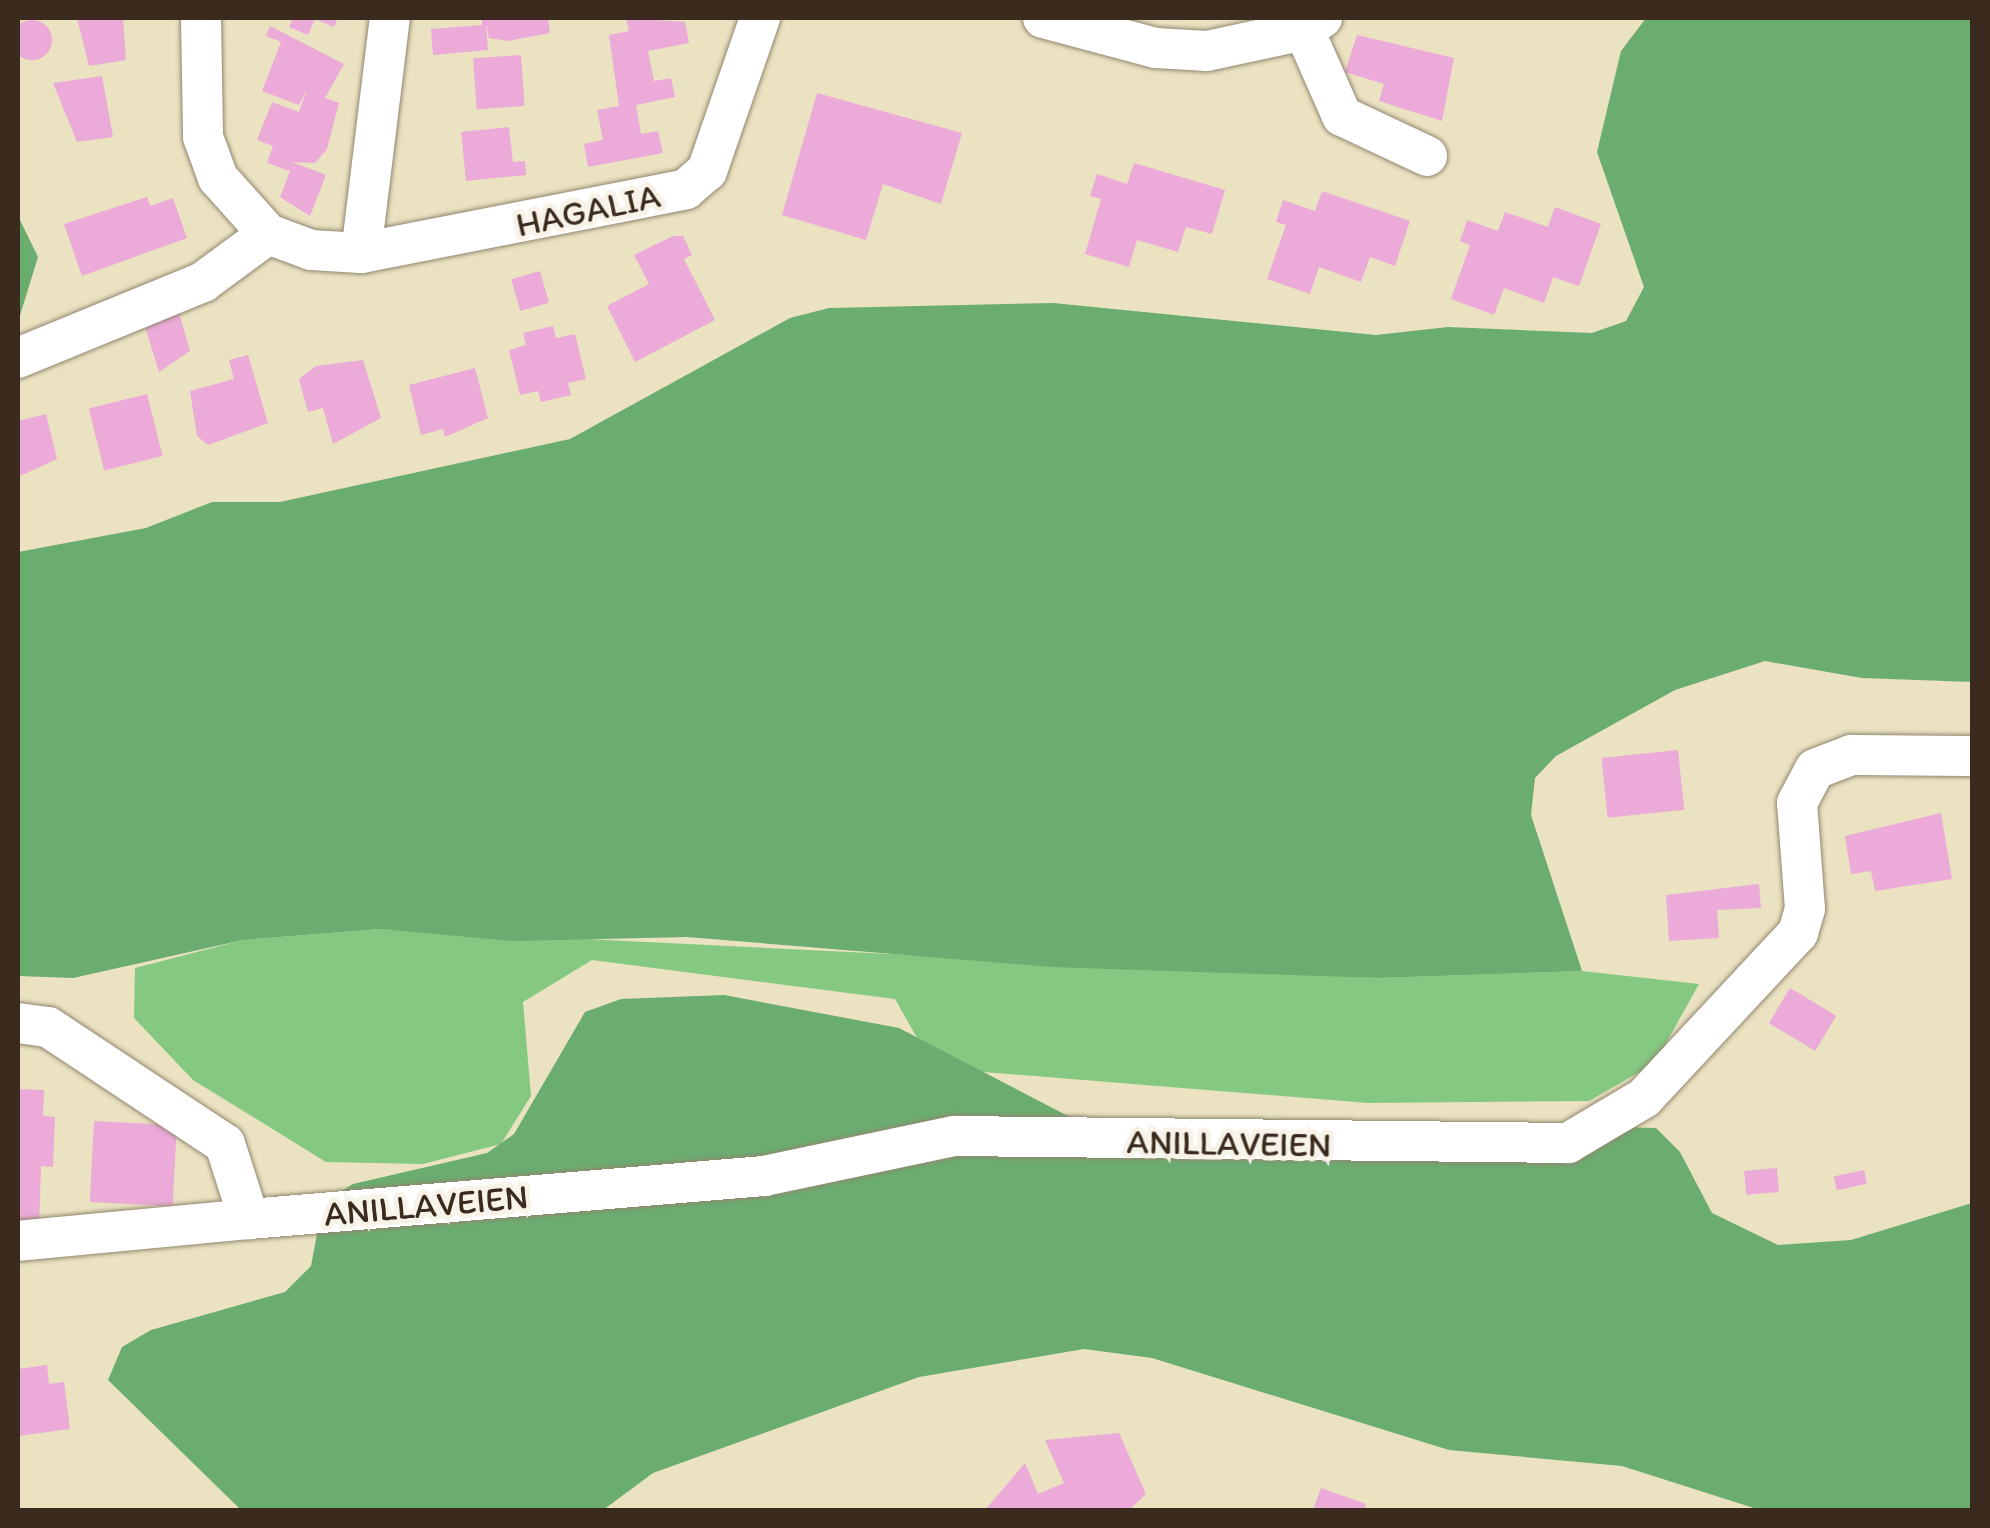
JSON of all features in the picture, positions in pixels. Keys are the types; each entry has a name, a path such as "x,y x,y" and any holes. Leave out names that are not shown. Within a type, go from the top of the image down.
{"street":[{"name":"HAGALIA","path":"201,18 202,137 218,178 268,234 311,250 362,253 686,189 712,158 760,18"},
{"path":"362,253 390,18"},
{"path":"1043,18 1190,50 1313,24 1342,116 1427,156"},
{"path":"18,358 203,282 268,234"},
{"name":"ANILLAVEIEN","path":"18,1241 764,1176 954,1136 1568,1143 1644,1098 1798,933 1806,909 1797,803 1815,769 1850,755 1972,756"},
{"path":"18,1023 48,1027 224,1144 249,1219"}],"green space":[{"path":"1646,18 1972,18 1972,682 1862,678 1765,661 1675,690 1556,756 1535,778 1531,815 1582,971 1379,978 1053,967 687,937 514,941 381,929 243,940 73,978 18,976 18,552 146,528 212,502 280,502 570,439 790,318 829,308 1053,303 1376,335 1448,327 1592,333 1626,321 1644,287 1597,152 1621,51"},
{"path":"18,216 38,257 18,322"},
{"path":"381,929 1379,978 1582,971 1699,984 1655,1063 1589,1101 1368,1103 934,1068 895,999 592,960 523,1002 531,1096 501,1144 423,1164 326,1162 193,1080 134,1018 135,968 243,940"},
{"path":"724,995 899,1028 1066,1115 1133,1137 1252,1119 1656,1128 1680,1152 1712,1213 1778,1245 1851,1240 1972,1203 1972,1510 1760,1510 1622,1466 1449,1450 1152,1358 1084,1349 919,1377 653,1473 603,1510 241,1510 108,1380 122,1347 151,1330 285,1292 311,1266 323,1202 353,1184 487,1153 514,1134 585,1012 621,999"}],"building":[{"path":"77,18 123,18 126,60 89,66"},
{"path":"293,18 338,18 334,27 315,19 308,35 289,27"},
{"path":"482,18 548,19 550,33 508,41 489,38 486,24 488,50 433,55 431,29 482,25"},
{"path":"626,18 685,22 689,43 648,51 654,81 671,78 675,97 636,105 641,134 658,131 663,153 588,167 584,144 603,140 597,110 619,106 609,35 629,31"},
{"path":"32,20 46,26 52,40 46,54 32,60 18,54 12,40 18,26"},
{"path":"270,26 344,64 325,98 339,103 327,149 315,163 292,162 326,175 310,216 280,197 290,171 267,163 273,146 257,140 272,102 299,112 307,90 299,105 262,91 281,42 266,36"},
{"path":"1357,35 1454,58 1442,121 1379,101 1384,84 1345,72"},
{"path":"521,55 525,106 477,109 473,58"},
{"path":"102,76 113,137 77,142 53,83"},
{"path":"817,93 962,133 941,204 883,184 866,240 782,215"},
{"path":"509,127 513,162 525,161 526,175 466,181 461,132"},
{"path":"1134,163 1225,190 1212,234 1186,227 1178,252 1137,240 1129,267 1085,254 1101,199 1090,196 1097,174 1127,184"},
{"path":"1322,191 1410,221 1395,266 1370,257 1361,282 1319,267 1310,294 1267,279 1286,225 1276,222 1283,200 1315,211"},
{"path":"147,197 150,206 173,198 187,238 82,276 64,224"},
{"path":"1555,207 1601,224 1579,286 1553,277 1544,303 1504,288 1494,315 1451,299 1470,245 1460,241 1467,220 1498,231 1505,212 1548,227"},
{"path":"673,236 683,236 692,255 684,259 715,320 635,362 607,306 649,284 634,255"},
{"path":"540,271 549,303 520,311 511,279"},
{"path":"179,313 190,351 159,372 144,323"},
{"path":"553,326 556,338 575,334 586,379 568,383 571,395 541,402 538,391 520,395 509,350 526,345 523,333"},
{"path":"248,355 268,423 208,445 197,436 190,391 234,379 229,360"},
{"path":"363,360 381,418 333,444 323,408 308,412 299,379 316,366"},
{"path":"475,368 488,418 445,437 443,429 421,435 409,385"},
{"path":"147,394 162,456 104,471 89,409"},
{"path":"46,414 57,459 18,477 18,421"},
{"path":"1678,750 1684,810 1608,818 1601,758"},
{"path":"1941,813 1952,879 1875,891 1871,871 1851,874 1845,836"},
{"path":"1759,884 1761,908 1717,910 1719,938 1669,941 1666,895"},
{"path":"1790,988 1836,1016 1815,1051 1769,1023"},
{"path":"18,1089 44,1090 43,1116 55,1117 53,1167 41,1166 39,1230 18,1229"},
{"path":"94,1121 177,1125 173,1206 90,1202"},
{"path":"1777,1168 1779,1192 1746,1195 1744,1171"},
{"path":"1864,1170 1867,1184 1837,1190 1834,1176"},
{"path":"47,1365 49,1384 64,1382 70,1429 18,1436 18,1369"},
{"path":"1119,1433 1146,1494 1129,1510 985,1510 1025,1463 1038,1494 1064,1483 1045,1440"},
{"path":"1321,1488 1366,1504 1364,1510 1313,1510"}]}
